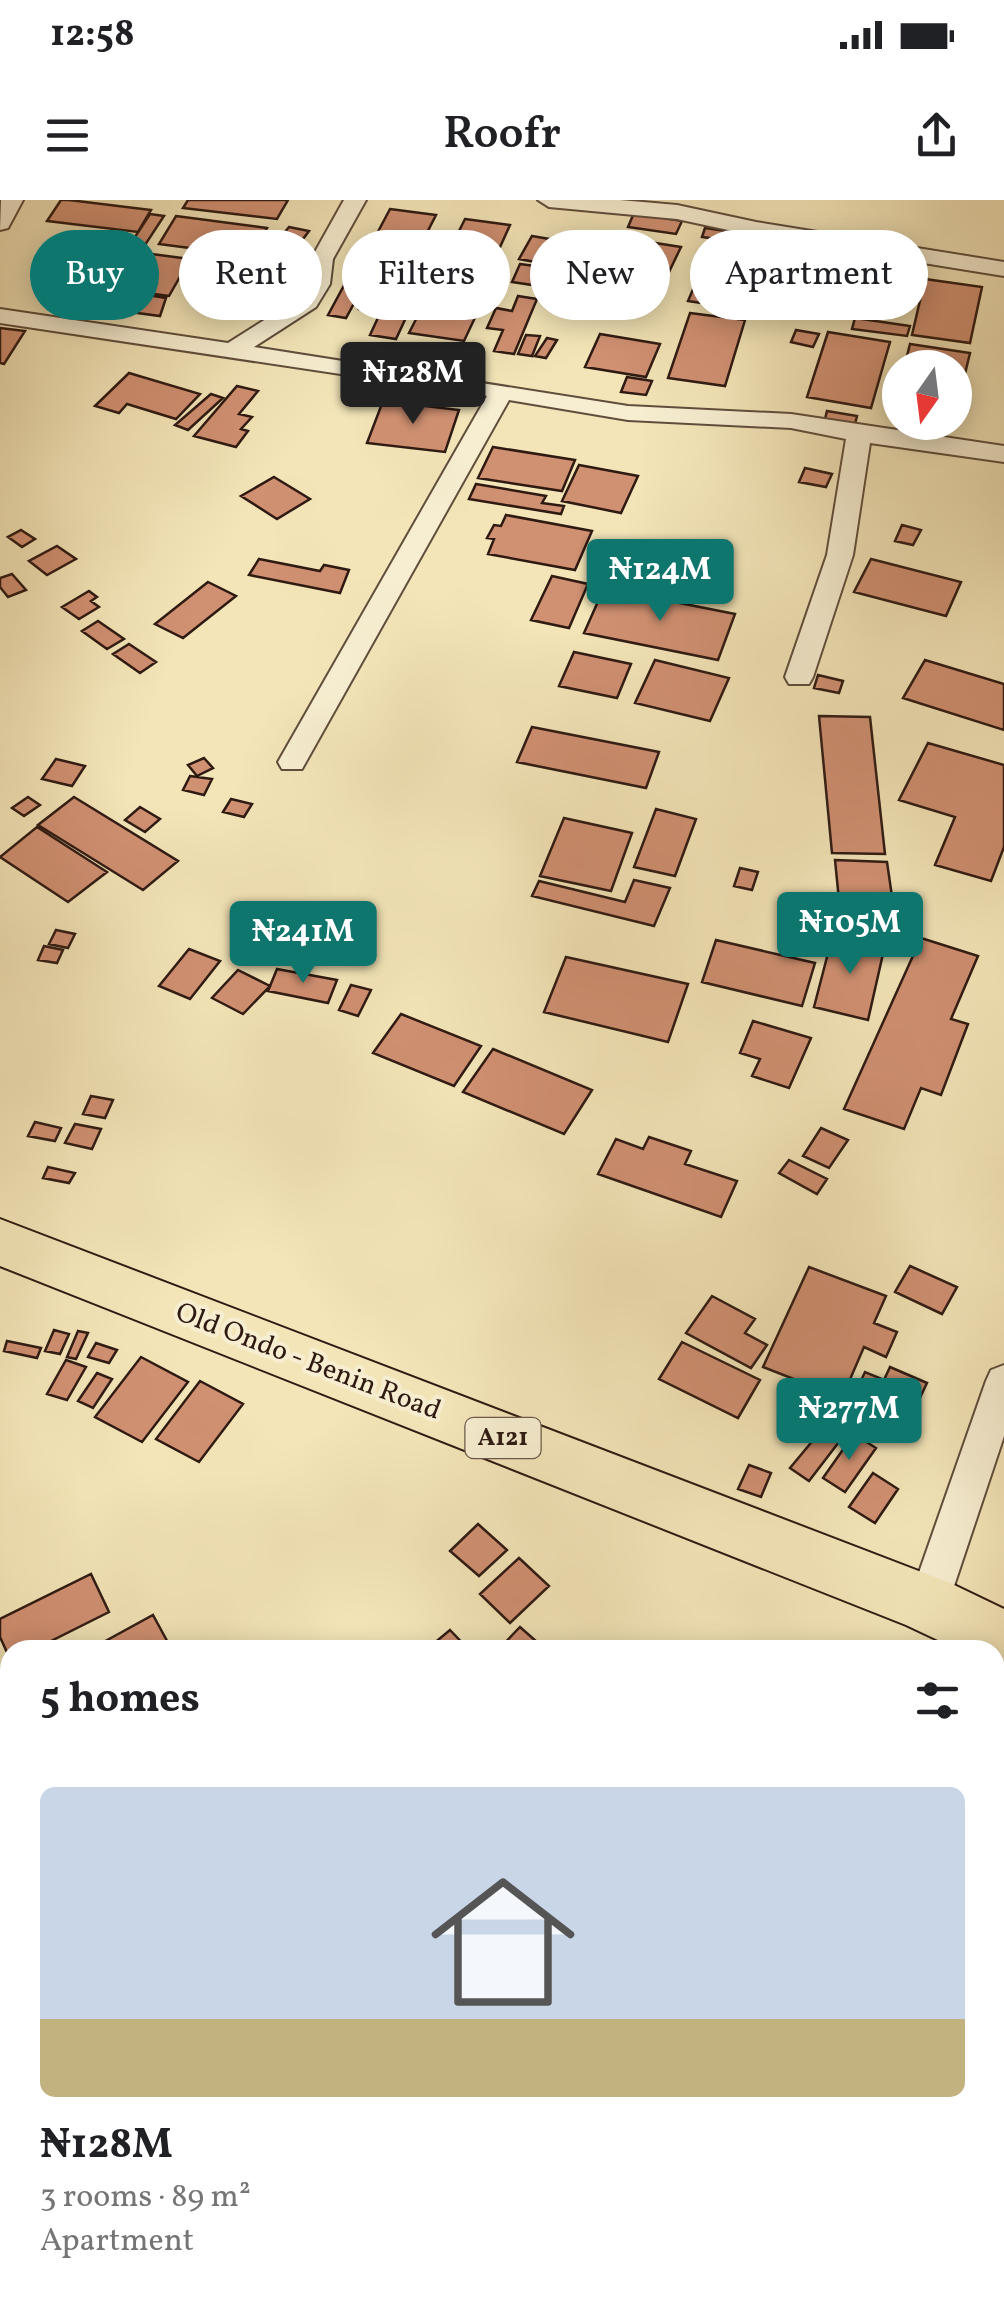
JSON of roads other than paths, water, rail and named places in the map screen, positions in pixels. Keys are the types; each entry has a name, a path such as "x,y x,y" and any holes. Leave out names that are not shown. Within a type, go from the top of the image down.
{"main road":[{"name":"Old Ondo - Benin Road","path":"0,1242 928,1604 1004,1640"}],"street":[{"path":"0,223 12,200"},
{"path":"234,350 308,302 318,284 322,259 355,200"},
{"path":"549,200 680,206 756,229 1004,269"},
{"path":"0,316 354,372 417,376 628,413 716,419 744,416 1004,454"},
{"path":"292,762 502,391"},
{"path":"799,677 840,554 859,434"},
{"path":"928,1604 1004,1381"}]}
